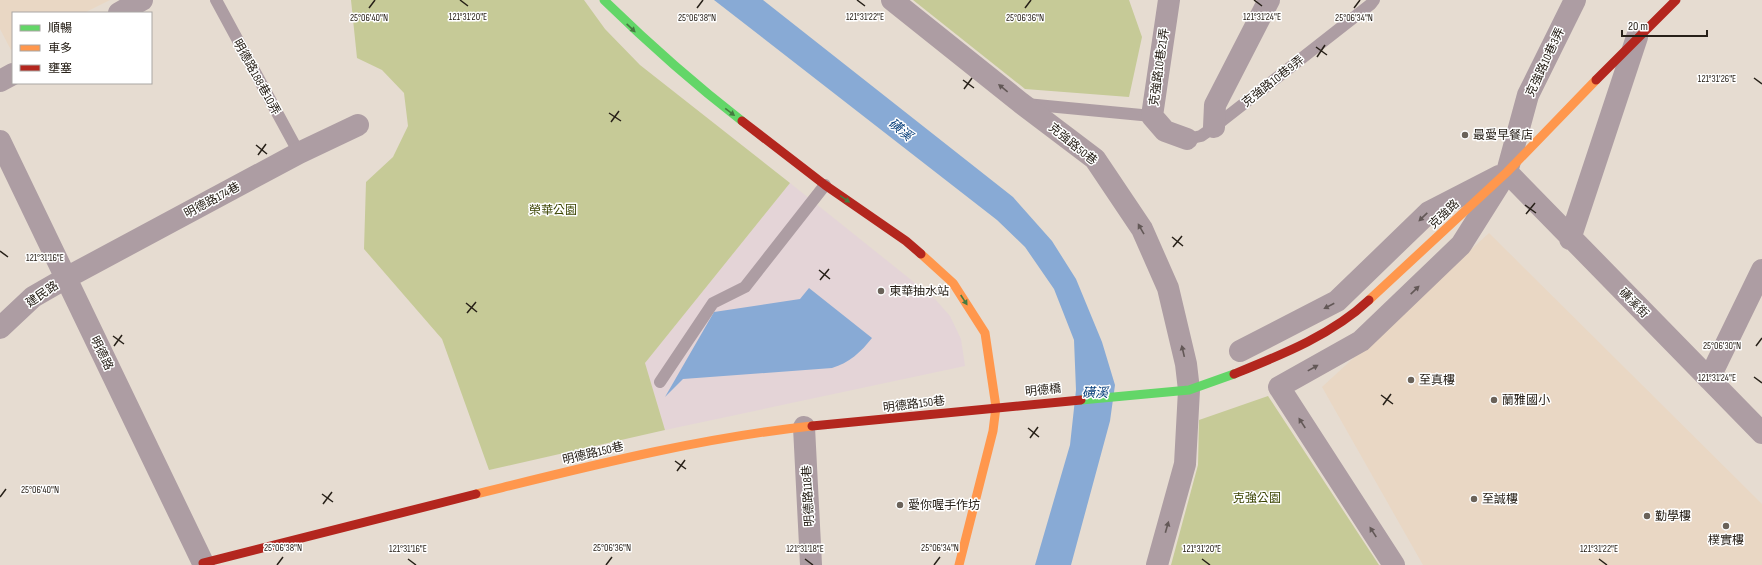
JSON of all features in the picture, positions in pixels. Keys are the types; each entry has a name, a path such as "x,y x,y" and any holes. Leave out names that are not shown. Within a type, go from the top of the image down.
{"street":[{"path":"121,12 142,0"},
{"path":"604,0 634,30 697,86 825,185 906,241 953,283 985,333 996,407 993,431 959,565"},
{"name":"克強路50巷","path":"892,0 1021,103 1095,159 1142,229 1168,288 1186,364 1189,390 1185,464 1156,565"},
{"name":"克強路10巷21弄","path":"1169,0 1152,116 1165,131 1187,139"},
{"path":"1214,127 1215,104 1269,0"},
{"name":"克強路10巷3弄","path":"1394,565 1279,387 1361,342 1461,245 1507,172 1528,95 1575,0"},
{"name":"克強路","path":"1189,390 1214,381 1322,334 1352,316 1507,172 1637,37 1676,0"},
{"path":"1570,239 1637,37"},
{"path":"0,81 12,75"},
{"name":"明德路174巷","path":"66,278 299,153 358,125"},
{"name":"明德路","path":"0,141 203,564"},
{"path":"1240,351 1337,301 1428,212 1507,172"},
{"name":"磺溪街","path":"1507,172 1570,239 1762,433"},
{"path":"1709,379 1762,270"},
{"name":"建民路","path":"0,328 33,297 66,278"},
{"name":"明德橋","path":"996,407 1189,390"},
{"name":"明德路150巷","path":"203,564 639,455 804,427 996,407"},
{"name":"明德路118巷","path":"804,427 811,565"}],"lane":[{"name":"明德路188巷10弄","path":"216,0 299,153"},
{"name":"克強路10巷9弄","path":"1187,139 1201,136 1214,127 1371,4 1374,0"},
{"path":"1021,103 1152,116"},
{"path":"660,382 713,303 745,287 825,185"}],"shaded area":[{"path":"0,0 110,0 86,12 12,12 11,50 0,29"},
{"name":"東華抽水站","path":"790,183 935,299 950,316 961,339 965,366 665,430 645,363"},
{"name":"蘭雅國小","path":"1489,233 1762,504 1762,565 1423,565 1322,387"}],"green space":[{"name":"榮華公園","path":"351,0 584,0 605,29 640,65 790,183 645,363 665,430 489,470 442,339 364,249 366,182 393,157 408,126 404,93 382,70 357,58"},
{"path":"913,0 1129,0 1142,37 1129,97 1025,89"},
{"name":"克強公園","path":"1268,396 1379,565 1171,565 1198,465 1199,420"}],"water":[{"name":"磺溪","path":"714,0 763,0 1013,197 1052,241 1076,279 1102,342 1115,385 1110,421 1071,565 1035,565 1070,445 1076,390 1074,340 1054,289 1025,247 997,220"},
{"path":"809,288 872,338 864,348 844,363 832,368 683,379 665,397 714,312 800,299"}],"traffic: fast":[{"path":"604,0 671,62 742,121"},
{"path":"1081,400 1189,390 1234,374"}],"traffic: slow":[{"path":"1369,300 1507,172 1596,80"},
{"path":"921,254 953,283 985,333 996,407 993,431 959,565"},
{"path":"476,494 642,454 769,431 812,426"}],"traffic: jam":[{"path":"1596,80 1676,0"},
{"path":"742,121 825,185 906,241 921,254"},
{"path":"1234,374 1288,351 1322,334 1339,324 1369,300"},
{"path":"812,426 1081,400"},
{"path":"203,563 476,494"}],"place":[{"name":"最愛早餐店","path":"1465,135"},
{"name":"東華抽水站","path":"881,291"},
{"name":"至真樓","path":"1411,380"},
{"name":"蘭雅國小","path":"1494,400"},
{"name":"至誠樓","path":"1474,499"},
{"name":"愛你喔手作坊","path":"900,505"},
{"name":"勤學樓","path":"1647,516"},
{"name":"樸實樓","path":"1726,526"}]}
